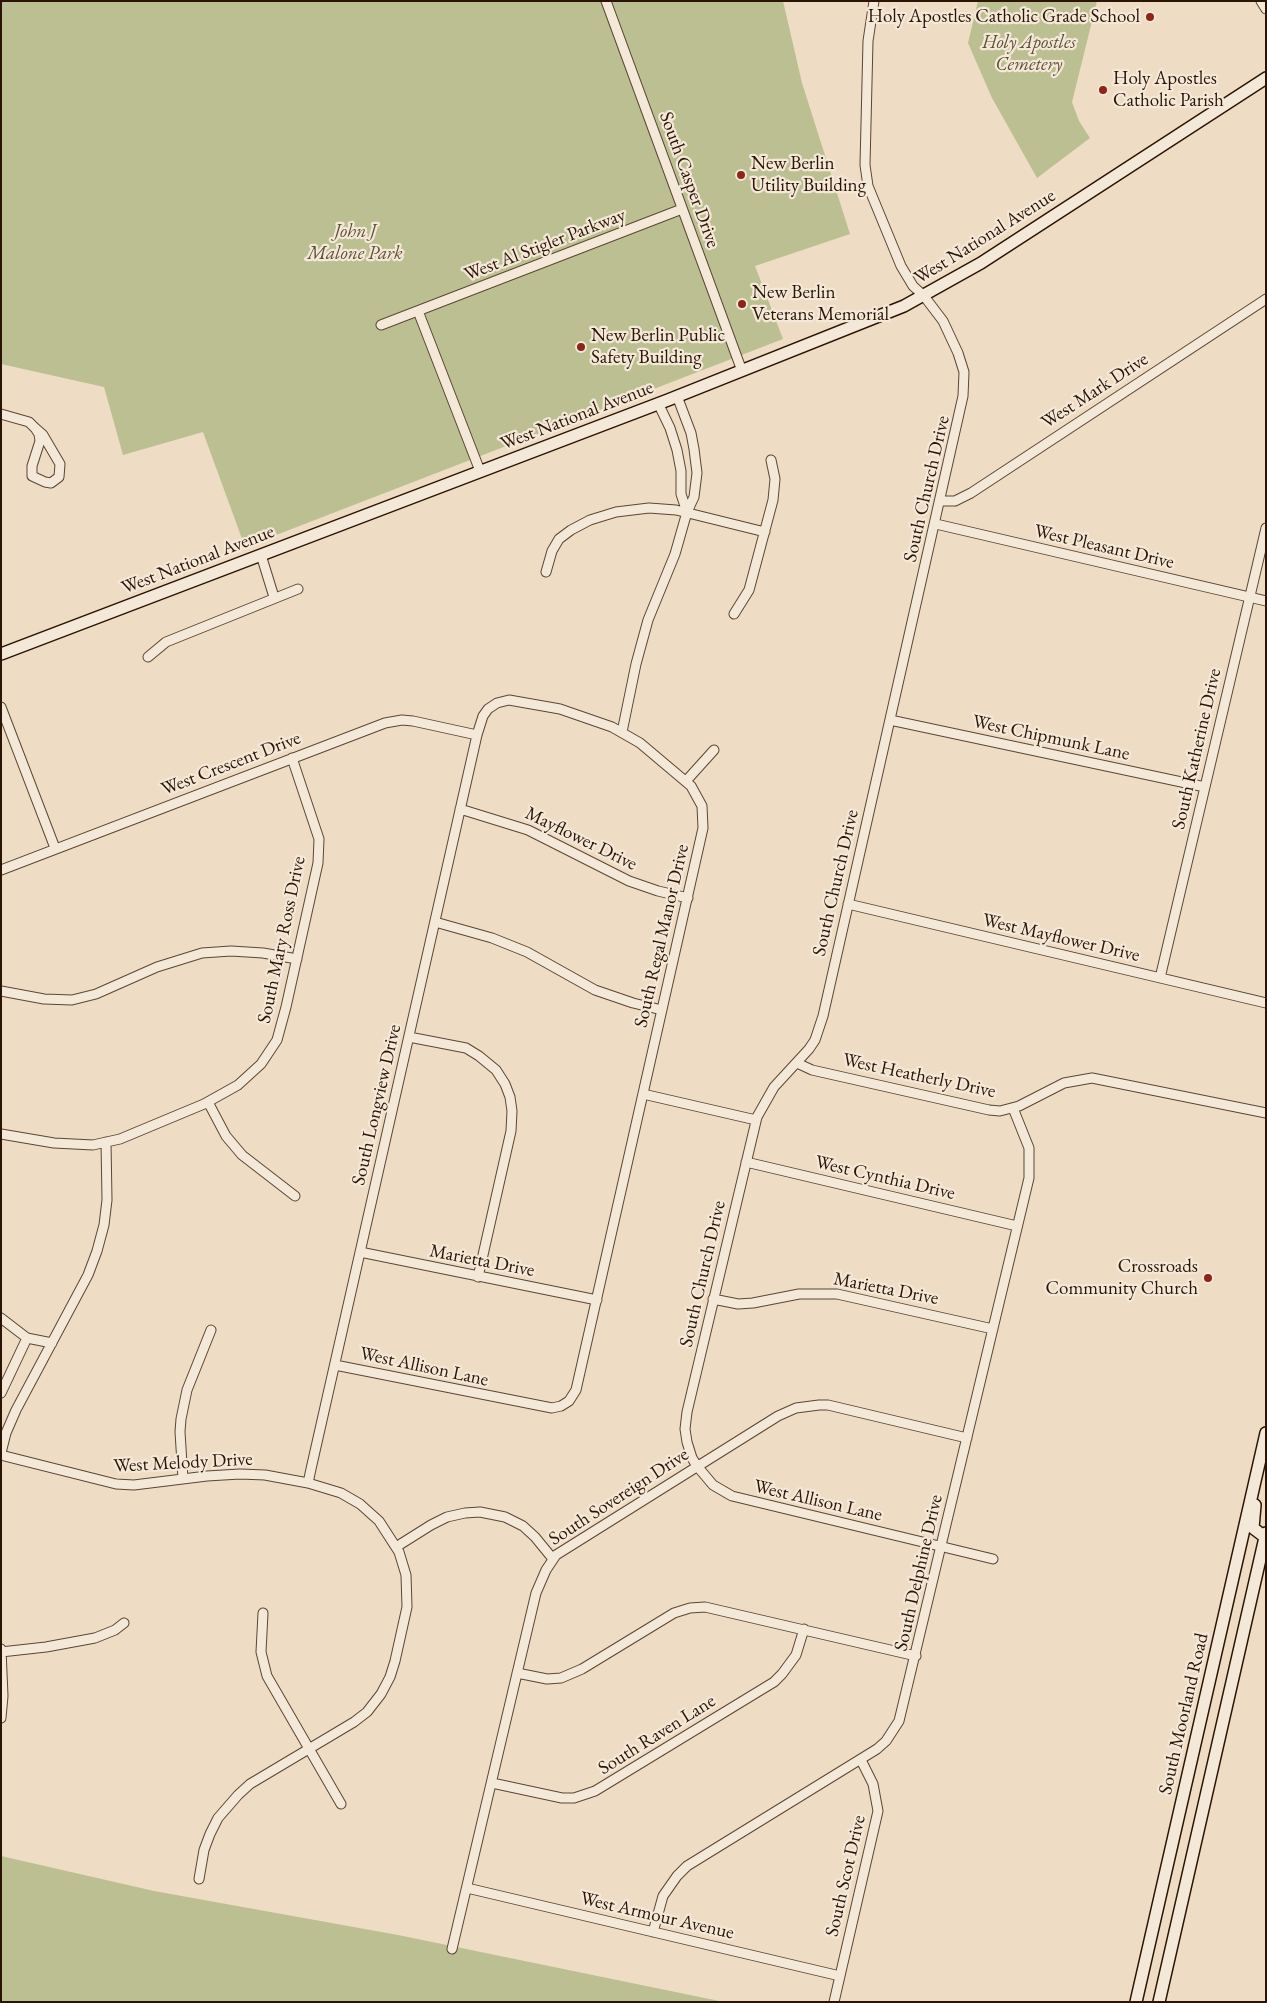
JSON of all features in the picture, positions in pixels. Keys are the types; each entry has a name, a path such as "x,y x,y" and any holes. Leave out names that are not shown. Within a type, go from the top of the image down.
{"main road":[{"name":"West National Avenue","path":"1,654 876,319 924,296 981,263 1266,78"},
{"name":"South Moorland Road","path":"1136,2002 1253,1489 1263,1459 1266,1433"},
{"path":"1253,1489 1256,1513 1253,1528 1265,1535"},
{"name":"South Moorland Road","path":"1159,2002 1265,1535"},
{"path":"1170,1853 1192,1858"}],"street":[{"name":"South Casper Drive","path":"606,1 742,371"},
{"name":"South Church Drive","path":"697,1466 692,1458 687,1442 686,1418 756,1120 774,1087 809,1049 819,1028 962,409 964,372 962,362 943,321 924,296 913,286 901,266 868,186 865,165 868,41 874,1"},
{"path":"1261,1 1266,9"},
{"name":"West Al Stigler Parkway","path":"381,325 682,208"},
{"name":"West Mark Drive","path":"940,501 956,501 971,493 1266,299"},
{"path":"418,311 480,471"},
{"path":"622,732 648,620 675,554 686,512 694,497 697,473 691,433 677,396"},
{"path":"658,403 670,428 677,450 686,512"},
{"path":"1,414 28,422 44,435 60,464 59,476 51,483 32,476 31,471 40,441 39,434 35,428"},
{"path":"734,614 749,590 775,490 771,460"},
{"path":"546,572 552,551 559,539 590,520 610,513 650,508 686,512 764,532"},
{"name":"West Pleasant Drive","path":"936,524 1266,601"},
{"name":"South Katherine Drive","path":"1160,978 1266,528"},
{"path":"261,555 274,597"},
{"path":"148,657 166,642 274,597 298,589"},
{"name":"South Regal Manor Drive","path":"477,735 483,716 488,709 497,703 509,700 567,712 599,722 622,732 640,743 686,781 701,801 704,816 704,828 576,1390 566,1403"},
{"path":"1,707 55,848"},
{"name":"West Crescent Drive","path":"1,870 361,731 402,720 477,735"},
{"name":"West Chipmunk Lane","path":"890,720 1205,787"},
{"name":"South Longview Drive","path":"308,1483 477,735"},
{"path":"686,781 714,750"},
{"name":"South Mary Ross Drive","path":"1,1134 54,1143 93,1144 106,1142 128,1136 208,1102 238,1085 261,1064 276,1040 297,960 316,871 319,839 292,758"},
{"name":"Mayflower Drive","path":"460,809 528,830 628,881 688,898"},
{"name":"West Mayflower Drive","path":"848,904 1266,1003"},
{"path":"435,922 492,938 527,952 595,990 626,1001 662,1010"},
{"path":"1,991 44,999 72,1000 96,994 157,967 202,953 231,951 263,953 297,960"},
{"path":"409,1036 466,1048 496,1070 510,1097 512,1111 511,1131 478,1277"},
{"name":"West Heatherly Drive","path":"797,1063 812,1070 978,1109 1000,1111 1013,1108 1064,1083 1092,1078 1266,1112"},
{"path":"643,1094 756,1120"},
{"path":"208,1102 226,1136 242,1155 295,1196"},
{"name":"South Delphine Drive","path":"653,1932 663,1896 677,1876 687,1866 861,1760 886,1741 899,1721 1018,1226 1030,1163 1026,1138 1013,1108"},
{"path":"1,1454 6,1433 16,1410 88,1275 99,1243 104,1225 107,1200 106,1142"},
{"name":"West Cynthia Drive","path":"746,1162 1018,1226"},
{"name":"Marietta Drive","path":"360,1252 597,1300"},
{"name":"Marietta Drive","path":"713,1300 738,1304 799,1294 837,1294 993,1329"},
{"path":"1,1318 27,1338 52,1343"},
{"path":"183,1479 181,1419 187,1390 211,1330"},
{"path":"1,1393 27,1338"},
{"name":"West Allison Lane","path":"335,1365 543,1408 552,1408 566,1403"},
{"name":"South Sovereign Drive","path":"452,1949 536,1593 540,1580 552,1559 567,1547 778,1416 803,1406 828,1405 967,1438"},
{"name":"West Melody Drive","path":"1,1454 116,1484 134,1485 240,1474 265,1475 308,1483 341,1493 360,1504 379,1521 396,1547 406,1575 407,1606 390,1677 381,1694 367,1712 354,1722 250,1784 226,1807 210,1834 204,1850 199,1879"},
{"name":"West Allison Lane","path":"697,1466 713,1485 732,1496 993,1559"},
{"path":"396,1547 447,1517 480,1512 505,1517 523,1526 535,1537 552,1559"},
{"path":"518,1673 547,1679 561,1678 572,1674 665,1618 690,1608 705,1607 916,1656"},
{"path":"263,1614 261,1642 263,1666 272,1686 341,1804"},
{"path":"1,1718 3,1713 1,1650 46,1647 95,1638 115,1630 124,1623"},
{"name":"South Raven Lane","path":"492,1783 562,1798 574,1798 595,1791 774,1682 796,1654 804,1629"},
{"name":"South Scot Drive","path":"834,2002 878,1811 873,1784 861,1760"},
{"name":"West Armour Avenue","path":"467,1888 840,1976"}],"green space":[{"name":"John J Malone Park","path":"1,1 783,1 802,83 850,234 755,266 783,339 245,547 203,432 123,455 104,387 1,364"},
{"name":"Holy Apostles Cemetery","path":"978,1 1097,1 1072,102 1079,121 1090,138 1037,178 992,98 968,43"},
{"path":"1,1856 154,1891 398,1935 724,2002 1,2002"}],"place":[{"name":"Holy Apostles Catholic Grade School","path":"1150,17"},
{"name":"Holy Apostles Catholic Parish","path":"1103,90"},
{"name":"New Berlin Utility Building","path":"741,175"},
{"name":"New Berlin Veterans Memorial","path":"742,304"},
{"name":"New Berlin Public Safety Building","path":"581,347"},
{"name":"Crossroads Community Church","path":"1208,1278"}]}
